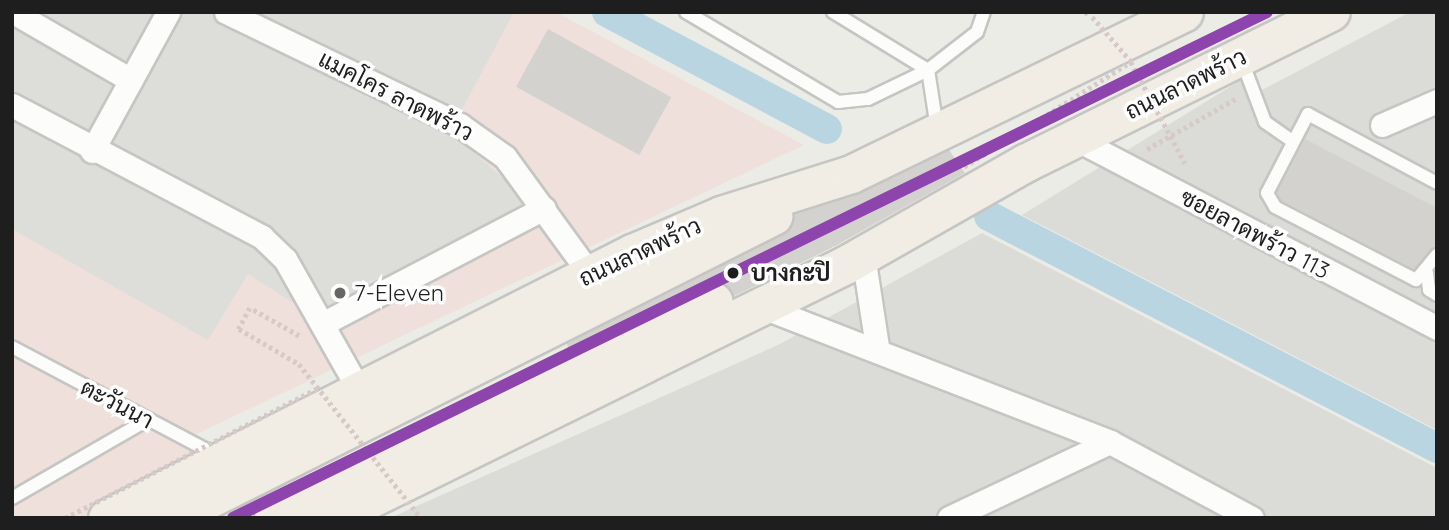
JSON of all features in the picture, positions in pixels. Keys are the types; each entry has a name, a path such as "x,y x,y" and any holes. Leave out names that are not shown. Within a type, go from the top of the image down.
{"main road":[{"name":"ถนนลาดพร้าว","path":"107,518 590,274 721,215 851,174 1184,12"},
{"name":"ถนนลาดพร้าว","path":"331,518 863,255 1074,138 1247,73 1331,12"},
{"path":"273,518 848,236 1025,163"},
{"path":"171,518 402,404 851,174"}],"street":[{"path":"13,12 131,80"},
{"path":"92,152 169,12"},
{"name":"แมคโคร ลาดพร้าว","path":"226,12 460,125 505,157 590,274"},
{"path":"1382,125 1437,101"},
{"path":"12,105 92,152 261,237 285,259 324,323 359,390"},
{"name":"ซอยลาดพร้าว 113","path":"1074,138 1437,328"},
{"path":"324,323 544,208"},
{"path":"863,255 877,347"},
{"path":"760,306 877,347 1111,442 1252,518"},
{"path":"949,518 1111,442"}],"lane":[{"path":"686,12 838,102 874,97 928,70 977,32 984,12"},
{"path":"833,12 928,70 938,132"},
{"path":"1247,73 1265,122 1292,141"},
{"path":"1437,183 1312,114 1292,141 1268,186 1271,204 1416,280 1426,273 1437,255"},
{"path":"1426,273 1429,290 1437,295"},
{"name":"ตะวันนา","path":"12,347 223,459"},
{"path":"12,498 147,420"}],"path":[{"path":"1088,14 1131,62 1185,163 1176,160"},
{"path":"964,167 1131,62"},
{"path":"1122,164 1167,138 1247,73"},
{"path":"1157,155 1167,138"},
{"path":"309,342 250,308 239,329 299,364 421,518"},
{"path":"65,518 318,388"}],"shaded area":[{"path":"12,12 556,12 804,145 186,439 223,459 107,518 12,518"},
{"path":"12,12 514,12 450,132 536,207 320,320 248,274 208,340 12,229"},
{"path":"1410,12 1437,12 1437,430 1022,215 1241,80 1262,90"},
{"path":"982,233 1437,468 1437,518 390,518 780,344"}],"building":[{"path":"548,29 671,97 639,155 516,87"},
{"path":"1305,139 1437,208 1437,246 1414,269 1281,200 1277,193"},
{"path":"949,150 965,173 837,245 734,296 725,283 705,282 568,349 567,343 782,235 793,214 860,193"}],"waterway":[{"path":"607,12 827,129"},
{"path":"989,216 1437,448"}],"transit line":[{"path":"233,518 1267,12"}],"place":[{"name":"บางกะปิ","path":"733,273"},
{"name":"7-Eleven","path":"340,293"}]}
